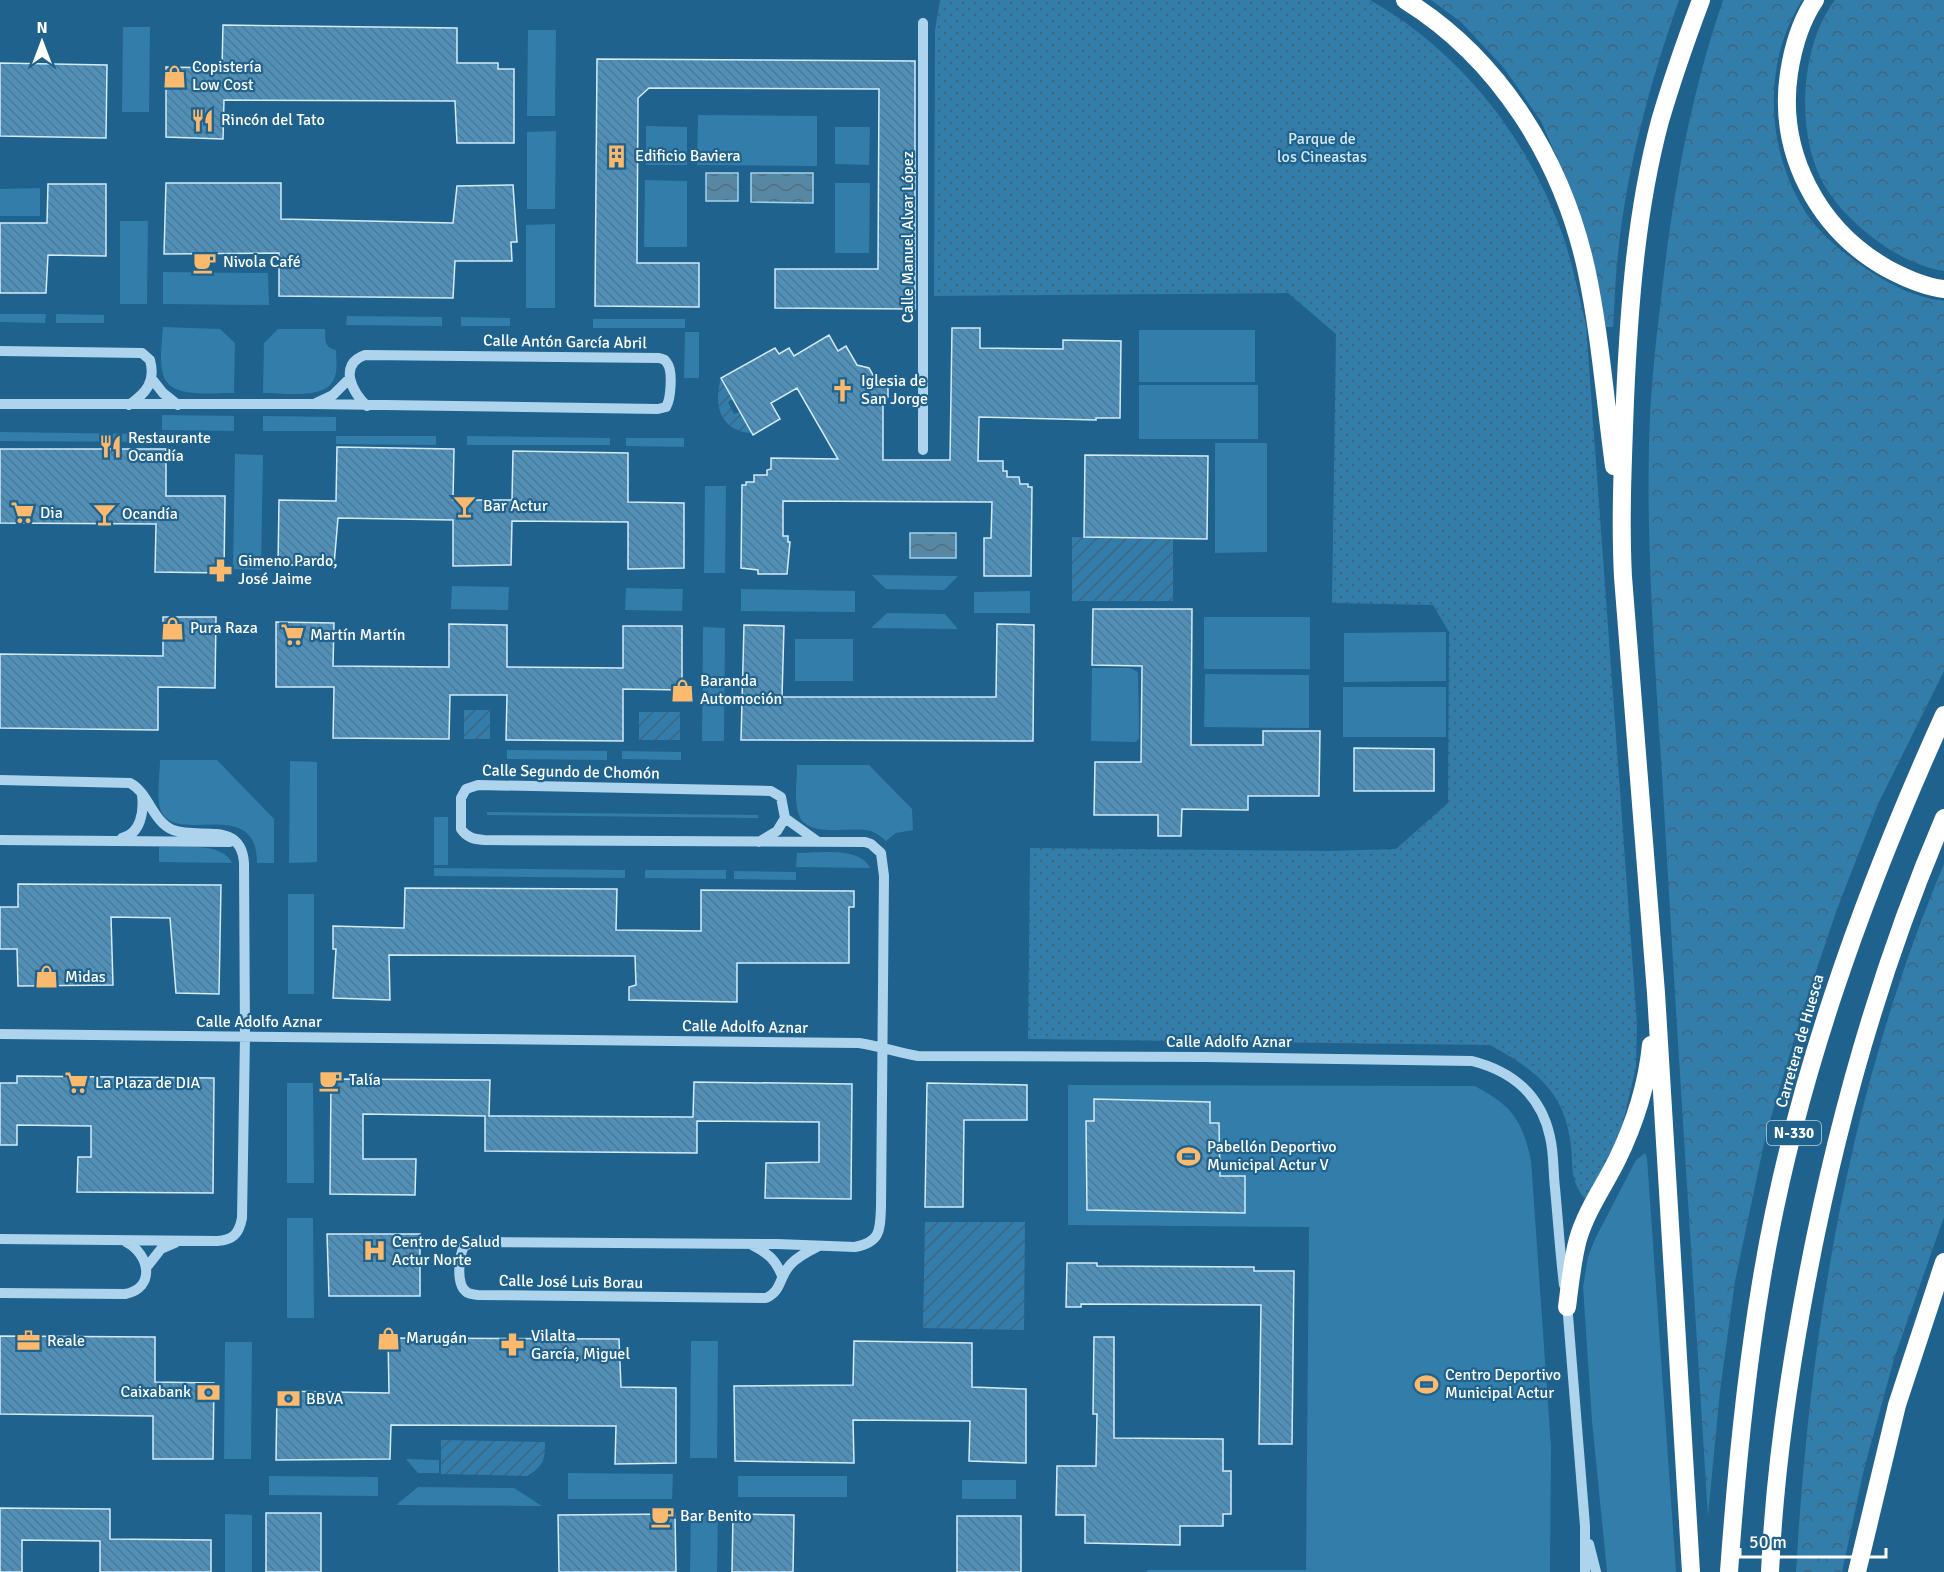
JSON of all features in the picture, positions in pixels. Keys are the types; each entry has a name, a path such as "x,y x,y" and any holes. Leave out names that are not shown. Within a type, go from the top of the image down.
{"highway":[{"path":"1405,0 1459,41 1495,77 1525,119 1552,167 1569,210 1585,266 1594,309 1620,515 1656,993 1691,1572"},
{"path":"1620,515 1629,327 1646,192 1660,123 1676,67 1701,0"},
{"path":"1815,0 1807,11 1792,50 1786,91 1787,125 1797,163 1811,193 1837,230 1869,258 1904,278 1944,289"},
{"name":"Carretera de Huesca","path":"1729,1572 1735,1484 1746,1386 1761,1282 1782,1177 1809,1074 1843,965 1878,870 1944,715"},
{"name":"N-330","path":"1770,1572 1778,1467 1788,1383 1832,1160 1860,1054 1891,956 1944,818"},
{"path":"1567,1307 1578,1238 1617,1160 1632,1125 1644,1085 1649,1061 1656,993"},
{"path":"1857,1572 1897,1405 1944,1262"}],"street":[{"name":"Calle Manuel Alvar López","path":"923,23 923,450"},
{"path":"0,351 142,353 150,360 152,379 163,393 178,405"},
{"name":"Calle Antón García Abril","path":"0,404 313,404 662,408 669,401 670,370 665,360 659,358 372,355 352,362 349,379 333,395 313,404"},
{"path":"128,405 145,391 152,379"},
{"path":"349,379 357,396 367,406"},
{"path":"0,780 122,781 136,786 162,822 173,830 224,835 236,842 242,850 244,863 245,1037 241,1225 234,1237 227,1240 183,1241 0,1239"},
{"name":"Calle Segundo de Chomón","path":"818,842 785,818 781,797 771,791 478,785 466,789 460,798 461,829 469,837 476,839 871,844 877,848 883,858 883,1046"},
{"path":"113,840 128,837 136,829 142,816 142,792"},
{"path":"759,842 777,831 785,818"},
{"path":"0,840 236,842"},
{"name":"Calle Adolfo Aznar","path":"0,1034 859,1043 883,1046 900,1054 918,1056 1454,1059 1488,1065 1510,1074 1528,1093 1542,1113 1551,1138 1585,1526"},
{"name":"Calle José Luis Borau","path":"819,1246 801,1255 790,1265 782,1276 780,1288 772,1296 766,1298 478,1295 468,1294 463,1288 459,1275 460,1256 464,1246 474,1242 750,1244 855,1247 867,1245 878,1233 881,1207 883,1046"},
{"path":"0,1293 125,1294 135,1292 143,1286 146,1268 135,1246 123,1241"},
{"path":"146,1268 161,1250 170,1244 183,1241"},
{"path":"750,1244 767,1253 777,1263 782,1276"},
{"path":"1585,1526 1585,1572"},
{"path":"1585,1526 1596,1572"}],"green space":[{"name":"Parque de los Cineastas","path":"940,0 1370,0 1402,20 1460,69 1508,128 1528,160 1560,228 1586,325 1637,1024 1636,1067 1618,1144 1585,1199 1575,1180 1568,1127 1555,1096 1534,1073 1490,1045 1028,1039 1030,848 1330,851 1396,849 1448,803 1449,632 1433,605 1332,603 1336,334 1288,293 934,296 935,30"},
{"path":"1431,0 1679,0 1649,93 1627,189 1616,272 1613,327 1606,327 1592,258 1572,192 1541,121 1504,68 1461,22"},
{"path":"1723,0 1802,0 1789,25 1780,52 1775,80 1774,109 1777,137 1794,191 1808,216 1820,231 1857,263 1903,289 1923,297 1944,301 1944,671 1878,804 1837,909 1803,1010 1766,1134 1735,1281 1720,1391 1708,1516 1654,644 1649,544 1649,445 1665,261 1677,186 1701,73"},
{"path":"1835,0 1944,0 1944,271 1911,261 1862,229 1836,202 1816,167 1809,144 1805,93 1814,42"},
{"path":"123,27 150,27 149,112 122,112"},
{"path":"528,30 556,30 555,116 527,116"},
{"path":"698,115 817,116 817,166 697,165"},
{"path":"646,126 687,127 687,165 646,165"},
{"path":"835,127 870,127 869,165 835,164"},
{"path":"556,131 555,209 527,209 527,132"},
{"path":"645,180 687,181 687,247 644,247"},
{"path":"835,183 870,183 869,253 835,253"},
{"path":"40,188 40,216 0,216 0,189"},
{"path":"120,221 148,221 147,304 120,304"},
{"path":"555,224 555,308 526,308 526,225"},
{"path":"163,272 268,273 269,305 163,304"},
{"path":"0,314 46,314 45,323 0,322"},
{"path":"56,314 104,315 104,323 56,323"},
{"path":"347,316 442,317 442,326 346,325"},
{"path":"461,317 510,318 510,326 461,326"},
{"path":"593,319 685,319 685,328 593,328"},
{"path":"163,327 220,329 235,343 234,393 193,393 174,388 167,382 161,363"},
{"path":"278,329 325,329 327,345 336,350 336,372 329,386 313,393 263,393 264,343"},
{"path":"1139,330 1255,330 1255,382 1139,382"},
{"path":"685,332 699,332 699,378 684,378"},
{"path":"721,378 733,399 728,402 734,414 740,412 752,433 733,427 721,415 718,398"},
{"path":"1139,385 1258,385 1258,439 1139,439"},
{"path":"162,415 234,416 234,431 162,430"},
{"path":"263,416 336,417 336,431 263,431"},
{"path":"0,432 148,434 147,442 0,441"},
{"path":"336,436 436,436 436,445 336,444"},
{"path":"467,436 610,438 610,445 467,445"},
{"path":"626,438 684,438 684,447 626,446"},
{"path":"1215,443 1267,443 1267,552 1215,553"},
{"path":"235,454 263,455 261,570 233,569"},
{"path":"705,486 726,486 725,573 704,573"},
{"path":"1072,537 1173,538 1173,601 1072,601"},
{"path":"872,575 958,576 944,590 886,589"},
{"path":"452,586 509,587 508,610 451,609"},
{"path":"626,588 683,589 682,611 625,610"},
{"path":"741,589 855,591 855,612 741,611"},
{"path":"1030,591 1030,613 974,613 974,592"},
{"path":"887,613 945,614 958,629 871,628"},
{"path":"1204,617 1310,617 1310,669 1204,669"},
{"path":"703,627 725,628 724,741 702,741"},
{"path":"1446,632 1446,681 1344,682 1344,633"},
{"path":"795,639 853,639 853,681 795,681"},
{"path":"1092,668 1130,668 1138,672 1139,738 1136,742 1091,741"},
{"path":"1205,674 1309,675 1309,728 1204,727"},
{"path":"1343,687 1446,687 1446,737 1343,737"},
{"path":"464,710 490,710 490,739 464,739"},
{"path":"639,712 680,712 680,740 639,740"},
{"path":"507,750 607,751 607,760 507,759"},
{"path":"622,751 681,752 681,760 622,759"},
{"path":"160,760 217,760 274,819 274,863 257,863 254,843 244,831 231,826 183,824 170,820 161,811 160,806 158,793"},
{"path":"290,761 317,762 317,862 289,863"},
{"path":"797,765 869,765 912,809 913,830 896,833 886,841 868,831 827,830 809,826 802,820 797,807"},
{"path":"487,812 758,815 758,818 487,815"},
{"path":"434,817 448,817 448,865 434,865"},
{"path":"159,847 210,849 227,856 232,863 159,862"},
{"path":"838,852 848,854 865,861 870,868 796,867 797,853"},
{"path":"1944,864 1944,1217 1894,1359 1864,1469 1842,1572 1796,1572 1802,1481 1812,1390 1824,1300 1840,1211 1859,1123 1883,1036 1911,949"},
{"path":"434,868 625,870 625,878 434,876"},
{"path":"645,870 726,870 726,879 645,878"},
{"path":"734,871 796,872 796,880 734,879"},
{"path":"288,894 314,894 314,994 288,994"},
{"path":"287,1083 313,1083 314,1183 287,1183"},
{"name":"Centro Deportivo Municipal Actur","path":"1068,1085 1475,1086 1514,1115 1531,1160 1551,1447 1550,1572 1147,1572 1147,1570 1306,1570 1309,1227 1068,1225"},
{"path":"1645,1153 1676,1572 1607,1572 1592,1421 1583,1287 1588,1257 1595,1239 1636,1160"},
{"path":"287,1218 313,1218 314,1318 287,1318"},
{"path":"925,1222 1025,1222 1024,1330 923,1328"},
{"path":"691,1341 718,1341 717,1458 690,1458"},
{"path":"225,1342 252,1342 251,1459 224,1459"},
{"path":"441,1440 545,1442 540,1466 527,1476 441,1474"},
{"path":"406,1459 439,1460 439,1473 418,1473"},
{"path":"568,1473 673,1474 672,1499 568,1499"},
{"path":"269,1476 378,1477 378,1496 269,1495"},
{"path":"738,1476 847,1476 847,1497 738,1497"},
{"path":"962,1480 1016,1480 1016,1499 962,1499"},
{"path":"418,1487 514,1488 542,1506 396,1505"},
{"path":"691,1512 718,1512 717,1572 690,1572"},
{"path":"225,1514 252,1515 252,1572 225,1572"}],"water":[{"path":"706,173 738,173 738,201 706,201"},
{"path":"751,173 813,173 813,203 751,202"},
{"path":"910,533 956,533 956,558 910,558"}],"building":[{"path":"223,25 457,28 457,63 498,63 498,69 514,69 514,143 457,143 455,101 224,100 223,139 166,137 166,67 222,68"},
{"name":"Edificio Baviera","path":"597,59 915,61 915,309 775,308 775,269 878,269 879,89 649,88 638,98 637,263 699,263 699,307 595,306"},
{"path":"0,63 107,65 106,138 0,136"},
{"path":"166,183 281,183 281,219 453,223 457,186 513,185 517,242 511,242 512,261 455,261 453,298 279,296 279,253 164,254"},
{"path":"48,184 106,184 106,256 48,255 46,293 0,293 0,223 47,223"},
{"path":"952,328 980,328 980,348 1063,349 1063,340 1121,341 1120,418 1096,418 1096,420 979,417 978,461 1003,461 1003,471 1007,471 1007,477 1019,477 1020,484 1028,484 1028,487 1032,487 1031,576 984,576 984,538 991,538 992,502 783,501 783,536 788,536 788,542 790,542 787,574 758,574 758,570 741,568 742,485 746,485 746,482 754,482 754,475 767,475 767,470 771,469 771,458 838,459 797,388 771,403 780,419 753,435 721,378 775,348 779,354 789,348 794,356 829,335 838,351 846,346 857,365 869,368 878,384 888,384 888,397 883,400 883,460 950,460"},
{"path":"337,447 454,449 453,500 512,500 513,451 628,453 628,502 684,503 684,568 628,569 628,522 512,521 511,565 453,566 453,520 338,518 334,565 278,565 279,500 336,501"},
{"path":"0,449 166,449 166,496 225,496 224,573 155,572 156,524 0,523"},
{"path":"1085,455 1208,456 1207,539 1084,537"},
{"path":"1093,609 1192,609 1191,745 1263,745 1263,731 1320,731 1319,796 1248,796 1248,810 1182,809 1181,836 1158,836 1158,815 1094,815 1095,762 1141,762 1142,666 1092,665"},
{"path":"163,617 216,617 215,688 158,687 158,730 0,728 0,654 163,656"},
{"path":"276,622 334,623 333,666 449,667 449,624 507,625 507,667 623,668 623,626 682,626 682,690 623,689 623,741 506,740 507,695 450,695 449,739 333,738 334,687 276,687"},
{"path":"997,624 1034,625 1033,741 741,740 744,625 784,626 782,697 996,697"},
{"path":"1354,748 1434,749 1434,791 1354,791"},
{"path":"18,884 221,885 219,994 176,993 170,918 111,917 113,985 18,986 17,949 0,949 0,907 18,907"},
{"path":"405,888 617,889 616,930 701,931 701,890 854,891 854,907 849,907 849,963 737,963 737,1002 629,1000 629,987 636,985 635,956 389,955 390,1000 333,998 336,949 333,949 333,926 404,928"},
{"path":"17,1076 214,1078 213,1193 77,1192 78,1157 91,1157 91,1126 17,1125 17,1145 0,1145 0,1083 17,1083"},
{"path":"331,1079 490,1080 489,1116 693,1117 694,1082 852,1084 851,1199 765,1198 766,1163 819,1162 819,1122 697,1121 697,1153 485,1151 485,1116 363,1114 363,1159 416,1159 415,1195 330,1194"},
{"path":"927,1083 1027,1085 1027,1120 964,1120 963,1207 925,1207"},
{"path":"1094,1099 1210,1102 1210,1123 1219,1123 1220,1176 1245,1176 1245,1213 1087,1210 1086,1121 1094,1121"},
{"name":"Centro de Salud Actur Norte","path":"327,1234 420,1234 420,1296 329,1296"},
{"path":"1067,1263 1097,1263 1097,1266 1254,1267 1254,1271 1294,1271 1292,1444 1259,1444 1261,1305 1081,1304 1081,1307 1066,1307"},
{"path":"0,1336 155,1337 155,1382 214,1383 213,1459 153,1459 153,1416 0,1414"},
{"path":"1094,1337 1114,1337 1114,1438 1223,1439 1223,1471 1231,1471 1231,1514 1223,1514 1223,1526 1180,1526 1180,1545 1085,1543 1085,1515 1056,1515 1057,1466 1096,1466 1097,1414 1093,1414"},
{"path":"388,1338 619,1339 621,1387 676,1388 676,1463 615,1464 616,1426 391,1425 390,1459 276,1460 277,1391 389,1393"},
{"path":"854,1341 972,1343 972,1387 1026,1389 1026,1463 969,1461 970,1421 853,1420 854,1463 735,1461 734,1386 853,1385"},
{"path":"0,1508 110,1509 110,1539 211,1540 211,1572 100,1572 100,1541 22,1540 22,1572 0,1572"},
{"path":"266,1513 321,1513 321,1572 266,1572"},
{"path":"675,1514 676,1572 559,1572 558,1515"},
{"path":"733,1514 794,1515 793,1572 732,1572"},
{"path":"957,1516 1021,1516 1021,1572 957,1572"}],"place":[{"name":"Copistería Low Cost","path":"174,76"},
{"name":"Rincón del Tato","path":"203,120"},
{"name":"Edificio Baviera","path":"617,156"},
{"name":"Nivola Café","path":"205,262"},
{"name":"Iglesia de San Jorge","path":"843,390"},
{"name":"Restaurante Ocandía","path":"110,447"},
{"name":"Bar Actur","path":"465,506"},
{"name":"Dia","path":"22,513"},
{"name":"Ocandía","path":"104,514"},
{"name":"Gimeno Pardo, José Jaime","path":"220,570"},
{"name":"Pura Raza","path":"172,628"},
{"name":"Martín Martín","path":"292,635"},
{"name":"Baranda Automoción","path":"682,690"},
{"name":"Midas","path":"47,977"},
{"name":"Talía","path":"331,1080"},
{"name":"La Plaza de DIA","path":"77,1083"},
{"name":"Pabellón Deportivo Municipal Actur V","path":"1189,1156"},
{"name":"Centro de Salud Actur Norte","path":"374,1251"},
{"name":"Marugán","path":"388,1338"},
{"name":"Reale","path":"29,1341"},
{"name":"Vilalta García, Miguel","path":"513,1345"},
{"name":"Centro Deportivo Municipal Actur","path":"1427,1384"},
{"name":"Caixabank","path":"209,1392"},
{"name":"BBVA","path":"288,1399"},
{"name":"Bar Benito","path":"662,1516"}]}
